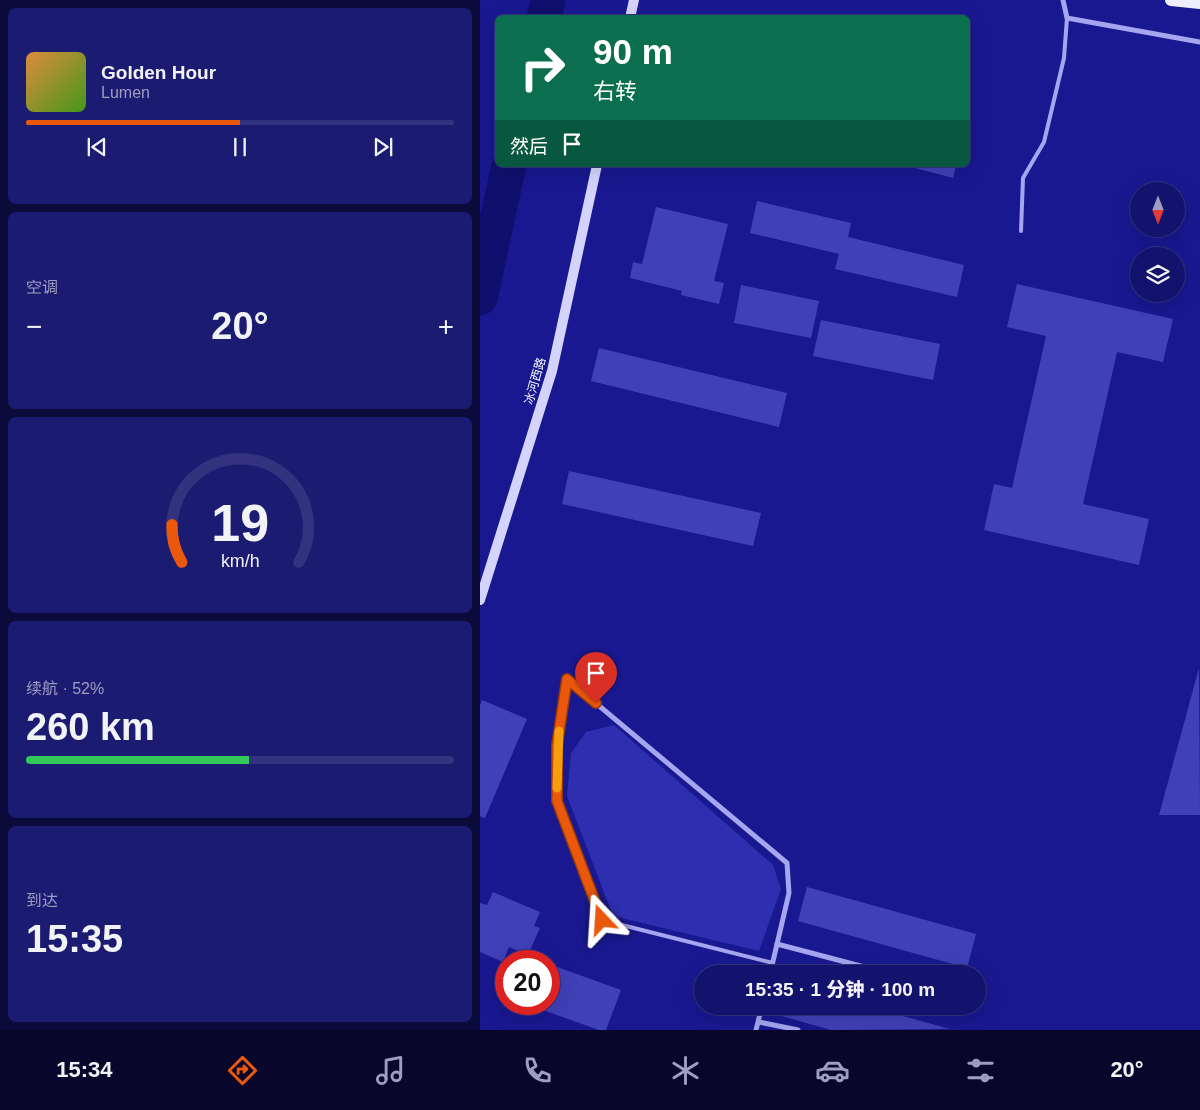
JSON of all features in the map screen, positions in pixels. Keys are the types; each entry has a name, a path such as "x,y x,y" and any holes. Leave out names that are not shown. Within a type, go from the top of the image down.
{"main road":[{"path":"631,15 634,0"},
{"path":"1171,0 1200,4"},
{"name":"冰河西路","path":"480,600 552,371 597,167"}],"street":[{"path":"1063,0 1067,18 1200,42"},
{"path":"567,679 787,863 789,892 772,963"},
{"path":"777,944 857,965"},
{"path":"756,1030 760,1015"},
{"path":"759,1022 798,1030"}],"lane":[{"path":"1021,231 1022,178 1044,142 1064,58 1067,18"},
{"path":"567,679 557,745 557,801 602,920 772,963"}],"shaded area":[{"path":"614,725 773,865 781,889 759,951 613,916 567,796 571,753 586,732"}],"building":[{"path":"912,167 956,167 953,178"},
{"path":"757,201 851,223 848,237 964,265 957,297 835,269 839,254 750,233"},
{"path":"656,207 728,224 714,281 724,283 719,304 681,295 682,291 630,278 633,262 642,264"},
{"path":"1017,284 1173,319 1163,362 1117,352 1083,504 1149,519 1139,565 984,530 994,484 1012,488 1046,336 1007,327"},
{"path":"741,285 819,301 811,338 734,323"},
{"path":"821,320 940,344 933,380 813,356"},
{"path":"599,348 787,393 779,427 591,381"},
{"path":"569,471 761,513 753,546 562,504"},
{"path":"1199,668 1200,815 1159,815"},
{"path":"482,700 527,719 485,818 480,816 480,705"},
{"path":"807,887 976,934 968,965 956,965 798,921"},
{"path":"493,892 540,912 534,926 540,928 530,950 516,950 509,947 508,950 495,950 495,959 480,952 480,903 487,905"},
{"path":"560,968 621,990 606,1030 599,1030 557,1015 560,1015"},
{"path":"778,1015 899,1015 950,1029 831,1030"}],"waterway":[{"path":"545,15 548,0"},
{"path":"480,298 509,167"}],"slow traffic":[{"path":"557,788 557,745 559,731"}],"route":[{"path":"596,703 567,679 557,745 557,801 602,920"}]}
